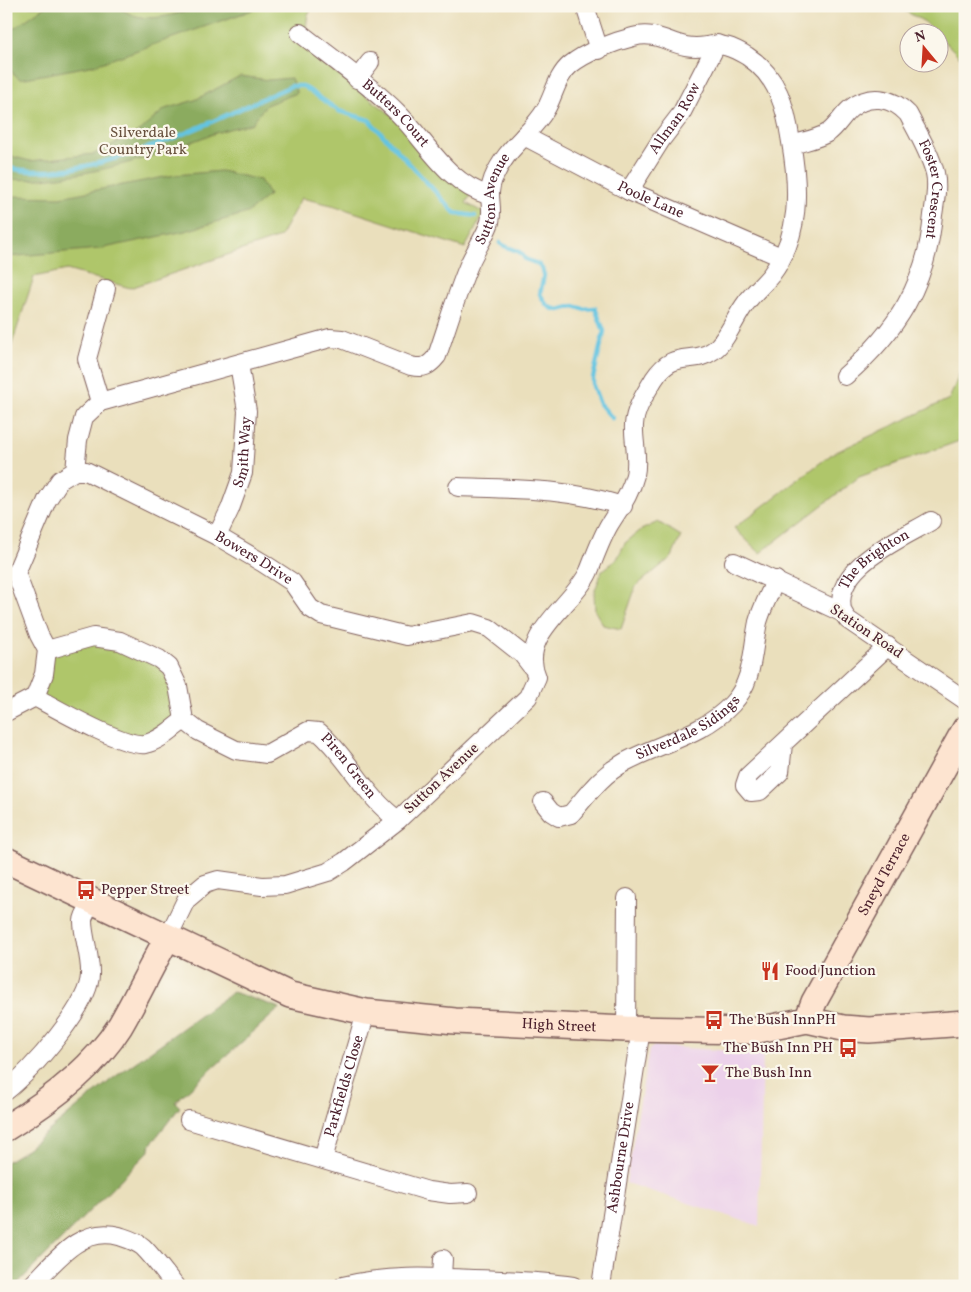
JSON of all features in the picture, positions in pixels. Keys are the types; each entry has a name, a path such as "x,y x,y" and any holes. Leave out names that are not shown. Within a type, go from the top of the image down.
{"main road":[{"name":"Sneyd Terrace","path":"807,1020 814,1002 965,729"},
{"name":"High Street","path":"6,860 290,995 366,1012 464,1021 633,1029 753,1031 807,1020 842,1028 869,1030 965,1023"},
{"path":"6,1128 54,1095 90,1064 119,1026 168,937"}],"street":[{"path":"585,6 599,50"},
{"name":"Butters Court","path":"300,33 398,113 460,182 473,190 488,195"},
{"name":"Sutton Avenue","path":"100,402 330,338 342,339 420,369 430,365 437,356 468,267 490,223 492,210 488,195 503,157 524,136 545,109 560,78 568,67 599,50 633,36 649,34 689,48 717,44 739,51 766,72 786,108 798,203 794,226 781,257 771,274 744,305 724,338 713,350 698,357 682,358 668,363 657,375 641,401 634,424 636,470 623,506 608,526 583,584 541,634 535,646 532,667 537,677 528,697 398,820 344,862 328,872 307,879 271,886 218,880 205,884 186,900 168,937"},
{"name":"Allman Row","path":"629,191 657,146 681,114 717,44"},
{"path":"357,79 370,62"},
{"name":"Foster Crescent","path":"792,145 820,137 831,131 849,110 860,103 873,98 886,99 901,106 908,114 935,174 936,184 931,239 920,278 902,314 881,340 845,376"},
{"name":"Poole Lane","path":"524,136 629,191 781,257"},
{"path":"6,712 35,697 44,674 47,650 39,635 16,573 47,500 60,480 75,471 78,440 84,417 100,402 87,359 106,289"},
{"name":"Smith Way","path":"217,536 230,509 243,473 247,411 239,364"},
{"name":"Bowers Drive","path":"75,471 86,471 217,536 292,582 310,608 321,615 407,636 473,623 490,628 522,654 532,667"},
{"path":"458,487 554,490 594,497 623,506"},
{"name":"The Brighton","path":"843,613 841,596 850,574 868,558 931,521"},
{"name":"Station Road","path":"734,562 843,613 848,620 965,700"},
{"name":"Silverdale Sidings","path":"543,802 551,812 559,817 571,814 588,790 608,773 634,758 690,734 732,704 740,693 751,668 758,623 776,580"},
{"path":"35,697 84,722 134,744 154,740 184,720 178,686 169,667 159,659 120,641 93,637 47,650"},
{"path":"783,744 888,646"},
{"name":"Piren Green","path":"184,720 198,731 236,750 252,753 267,754 308,731 319,732 345,757 386,812 398,820"},
{"name":"Ashbourne Drive","path":"601,1286 633,1029 627,898"},
{"path":"6,1091 60,1033 86,993 90,976 88,947 83,920 92,901"},
{"name":"Parkfields Close","path":"322,1159 366,1012"},
{"path":"189,1120 428,1191 450,1194 468,1192"},
{"path":"31,1286 76,1242 91,1235 106,1233 133,1240 143,1247 176,1286"},
{"path":"442,1259 442,1277"},
{"path":"343,1286 398,1278 442,1277 541,1282 573,1286"}],"shaded area":[{"path":"654,1046 763,1053 759,1226 626,1183 649,1050"}],"green space":[{"name":"Silverdale Country Park","path":"6,6 315,6 308,14 306,28 295,41 394,117 471,194 466,203 484,213 465,248 332,205 301,198 280,237 130,288 67,270 34,277 6,362"},
{"path":"46,6 117,6 135,16 153,18 191,10 195,6 264,6 95,65 20,79 6,67 6,38 10,31"},
{"path":"896,6 965,6 965,62 948,45 948,22 925,22"},
{"path":"240,76 269,80 291,78 297,93 266,105 251,124 217,132 146,158 86,173 44,179 6,179 6,155 30,161 94,154 141,130 165,109 195,100"},
{"path":"221,171 260,180 269,195 247,213 185,231 99,249 6,257 6,196 60,197 175,175"},
{"path":"965,361 965,439 859,477 760,553 734,528 832,454 949,399"},
{"path":"658,522 681,536 672,557 636,586 621,629 603,625 595,611 594,593 602,571 617,559 625,543 641,530"},
{"path":"93,637 159,659 184,720 134,744 35,697 47,650"},
{"path":"233,992 280,1008 175,1102 180,1107 150,1145 150,1150 15,1286 6,1286 6,1162 24,1151 112,1079"}],"waterway":[{"path":"6,167 38,171 74,168 112,159 151,147 291,86 303,86 339,111 369,120 455,213 475,216"},
{"path":"500,243 517,251 525,259 538,264 542,269 544,275 540,294 551,308 559,310 574,306 583,309 595,308 604,331 593,378 593,386 600,404 612,418"}],"place":[{"name":"Pepper Street","path":"86,890"},
{"name":"Food Junction","path":"770,971"},
{"name":"The Bush InnPH","path":"714,1020"},
{"name":"The Bush Inn PH","path":"848,1048"},
{"name":"The Bush Inn","path":"710,1073"}]}
